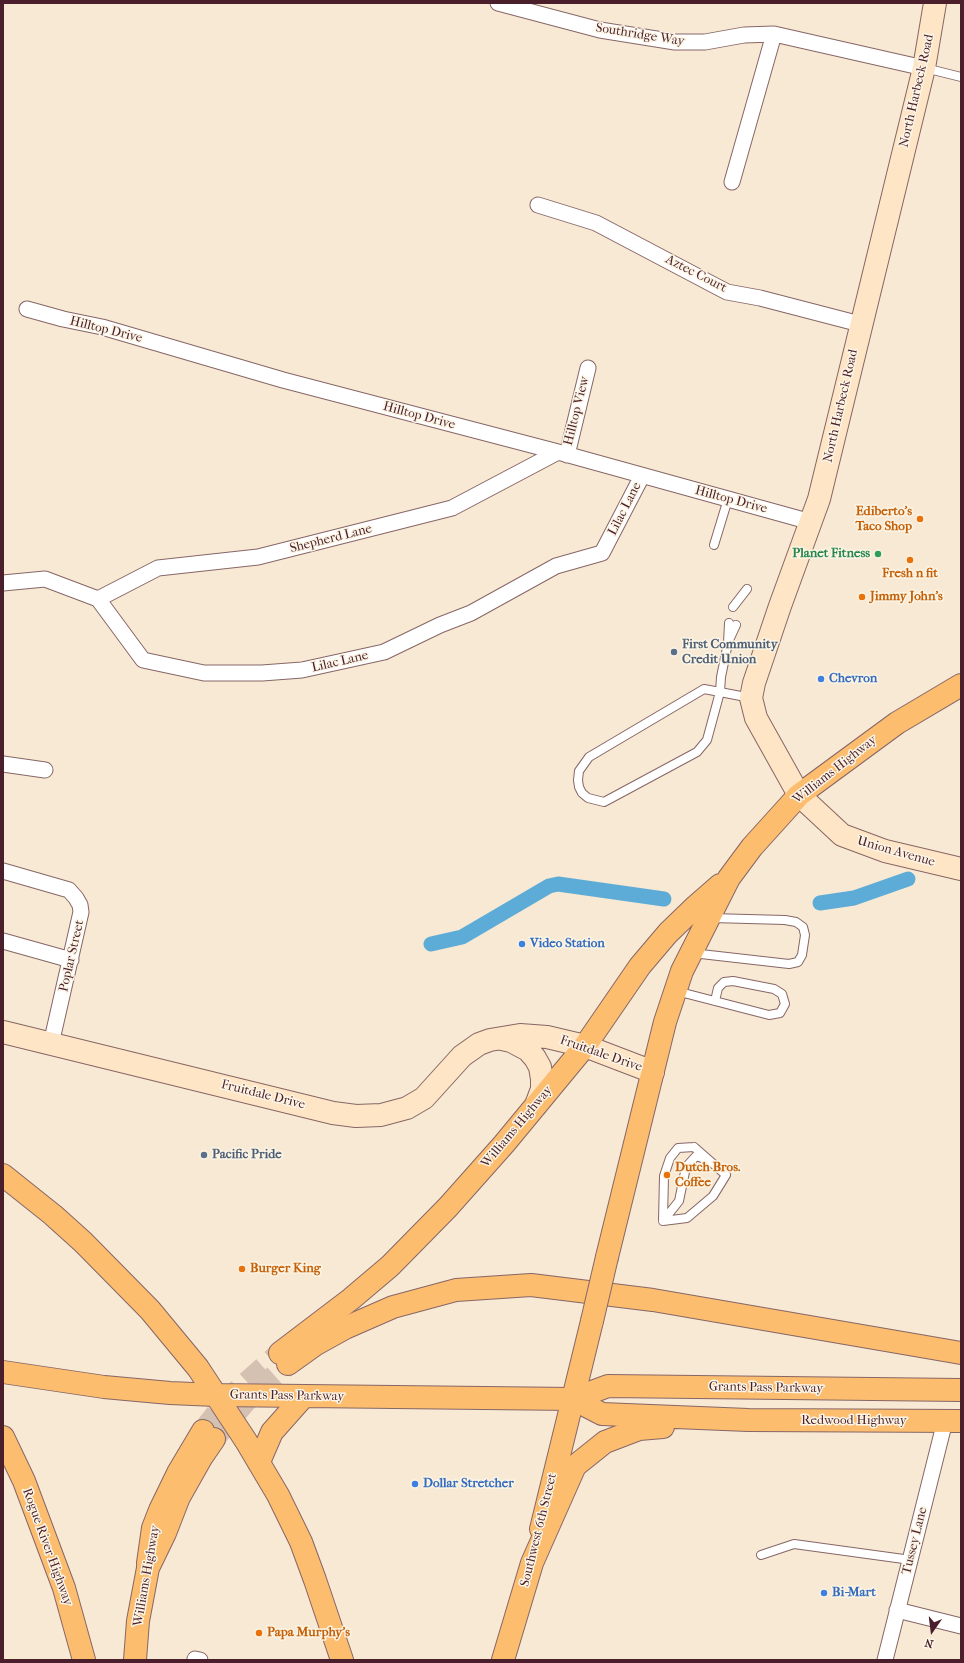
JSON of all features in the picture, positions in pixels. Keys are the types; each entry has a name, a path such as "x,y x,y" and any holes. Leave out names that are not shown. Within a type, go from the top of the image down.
{"main road":[{"name":"Williams Highway","path":"573,1399 665,1022 675,991 691,953 729,878 752,847 799,795 897,723 961,685"},
{"name":"Williams Highway","path":"729,878 696,906 668,933 640,966 585,1046 504,1144 448,1207 390,1266 284,1358 316,1344 344,1328 393,1308 456,1290 531,1285 653,1300 961,1353"},
{"path":"3,1175 83,1242 150,1310 198,1368 246,1441 278,1495 301,1542 319,1590 342,1660"},
{"name":"Grants Pass Parkway","path":"3,1372 104,1387 170,1393 216,1395 573,1399 608,1386 961,1390"},
{"path":"259,1462 264,1446 272,1432 304,1396"},
{"name":"Grants Pass Parkway","path":"573,1399 602,1414 748,1420"},
{"name":"Southwest 6th Street","path":"503,1660 532,1563 573,1399"},
{"path":"532,1563 575,1466 605,1442 639,1429 748,1420"},
{"name":"Redwood Highway","path":"748,1420 953,1421"},
{"name":"Williams Highway","path":"135,1660 138,1621 148,1568 165,1533 179,1498 201,1458 208,1435"},
{"name":"Rogue River Highway","path":"3,1437 24,1481 64,1588 84,1660"}],"street":[{"name":"Southridge Way","path":"498,3 600,30 675,42 705,42 744,35 774,34 924,68"},
{"name":"North Harbeck Road","path":"799,795 756,718 751,698 754,683 780,606 819,499 860,324 924,68 935,3"},
{"path":"732,182 774,34"},
{"name":"Aztec Court","path":"538,205 596,223 727,292 760,298 860,324"},
{"name":"Hilltop Drive","path":"27,309 63,319 102,327 283,380 562,453 811,522"},
{"name":"Hilltop View","path":"562,453 588,368"},
{"name":"Shepherd Lane","path":"98,599 158,568 258,557 452,508 562,453"},
{"name":"Lilac Lane","path":"98,599 143,660 204,673 262,673 302,670 384,652 471,613 556,566 602,553 642,476"},
{"path":"3,583 45,579 98,599"},
{"path":"3,764 46,770"},
{"name":"Union Avenue","path":"799,795 842,835 885,851 961,869"},
{"name":"Poplar Street","path":"3,871 69,890 80,905 81,912 71,960 51,1044"},
{"path":"3,941 71,960"},
{"name":"Fruitdale Drive","path":"3,1032 333,1113 356,1116 381,1115 407,1108 424,1098 462,1056 479,1044 490,1040 520,1035 532,1035 564,1040 585,1046 652,1072"},
{"path":"502,1039 511,1041 528,1050 537,1062 542,1079 542,1089 536,1105"},
{"name":"Tussey Lane","path":"885,1660 911,1560 953,1421"},
{"path":"898,1610 961,1626"}],"lane":[{"path":"924,68 961,77"},
{"path":"714,545 728,499"},
{"path":"737,608 747,588"},
{"path":"732,624 721,677 720,692 707,740 697,752 604,802 595,801 582,793 578,787 579,771 589,757 704,689 720,692 751,698"},
{"path":"691,953 789,964 798,962 802,955 804,936 803,927 796,922 785,920 708,918"},
{"path":"675,991 769,1015 780,1013 785,1004 782,994 774,989 733,980 724,982 718,988 715,1001"},
{"path":"694,1147 726,1175 713,1196 687,1218 662,1221 664,1176 670,1158 678,1148 694,1147"},
{"path":"662,1221 679,1201 686,1166 696,1156 711,1161"},
{"path":"761,1555 794,1544 911,1560"}],"waterway":[{"path":"820,903 854,898 908,879"},
{"path":"431,944 462,937 549,886 558,884 664,899"}],"tunnel":[{"path":"203,1431 236,1392 280,1353"},
{"path":"214,1439 246,1401 288,1364"}],"place":[{"name":"Ediberto's Taco Shop","path":"920,519"},
{"name":"Planet Fitness","path":"878,554"},
{"name":"Fresh n fit","path":"910,560"},
{"name":"Jimmy John's","path":"862,597"},
{"name":"First Community Credit Union","path":"674,652"},
{"name":"Chevron","path":"821,679"},
{"name":"Video Station","path":"522,944"},
{"name":"Pacific Pride","path":"204,1155"},
{"name":"Dutch Bros. Coffee","path":"667,1175"},
{"name":"Burger King","path":"242,1269"},
{"name":"Dollar Stretcher","path":"415,1484"},
{"name":"Bi-Mart","path":"824,1593"},
{"name":"Papa Murphy's","path":"259,1633"}]}
